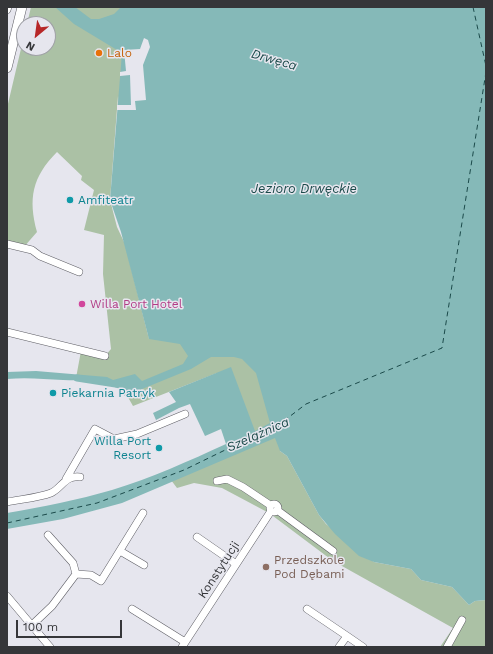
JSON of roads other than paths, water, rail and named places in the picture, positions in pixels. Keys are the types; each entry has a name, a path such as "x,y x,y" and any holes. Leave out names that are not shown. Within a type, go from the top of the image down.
{"main road":[{"path":"7,68 10,48 22,7"}],"street":[{"path":"7,244 32,250 40,256 79,272"},
{"path":"7,332 105,356"},
{"path":"7,502 49,494 66,479 95,429 114,439 137,434 185,414"},
{"path":"66,479 71,477 80,477"},
{"path":"218,481 227,479 243,487 333,551"},
{"name":"Konstytucji","path":"132,609 183,644 273,509"},
{"path":"76,574 91,575 101,581 143,513"},
{"path":"48,534 73,563 76,574"},
{"path":"197,537 236,564"},
{"path":"120,551 144,566"},
{"path":"32,626 52,606 76,574"},
{"path":"7,596 50,647"},
{"path":"307,609 363,647"},
{"path":"447,647 462,620"},
{"path":"339,647 347,636"}],"water":[{"name":"Jezioro Drwęckie","path":"55,7 75,7 91,19 99,19 114,14 121,7 486,7 486,600 475,601 469,605 452,587 421,580 411,569 374,562 359,556 335,534 319,515 287,456 280,451 275,438 122,503 63,519 7,529 7,513 60,503 112,490 155,475 226,444 221,429 205,436 190,404 156,420 153,413 176,402 169,392 231,367 255,431 270,423 256,373 242,359 234,357 211,357 191,369 125,396 120,389 112,386 112,382 28,378 7,379 7,372 36,371 107,377 113,380 135,374 142,381 183,364 188,356 180,344 149,339 121,232 110,200 122,53 74,24"}],"waterway":[{"path":"77,378 122,385"}],"place":[{"name":"Lalo","path":"99,53"},
{"name":"Amfiteatr","path":"70,200"},
{"name":"Willa Port Hotel","path":"82,304"},
{"name":"Piekarnia Patryk","path":"53,393"},
{"name":"Willa Port Resort","path":"159,448"},
{"name":"Przedszkole Pod Dębami","path":"266,567"}],"water label":[{"name":"Drwęca","path":"274,60"},
{"name":"Szelążnica","path":"258,435"}]}
